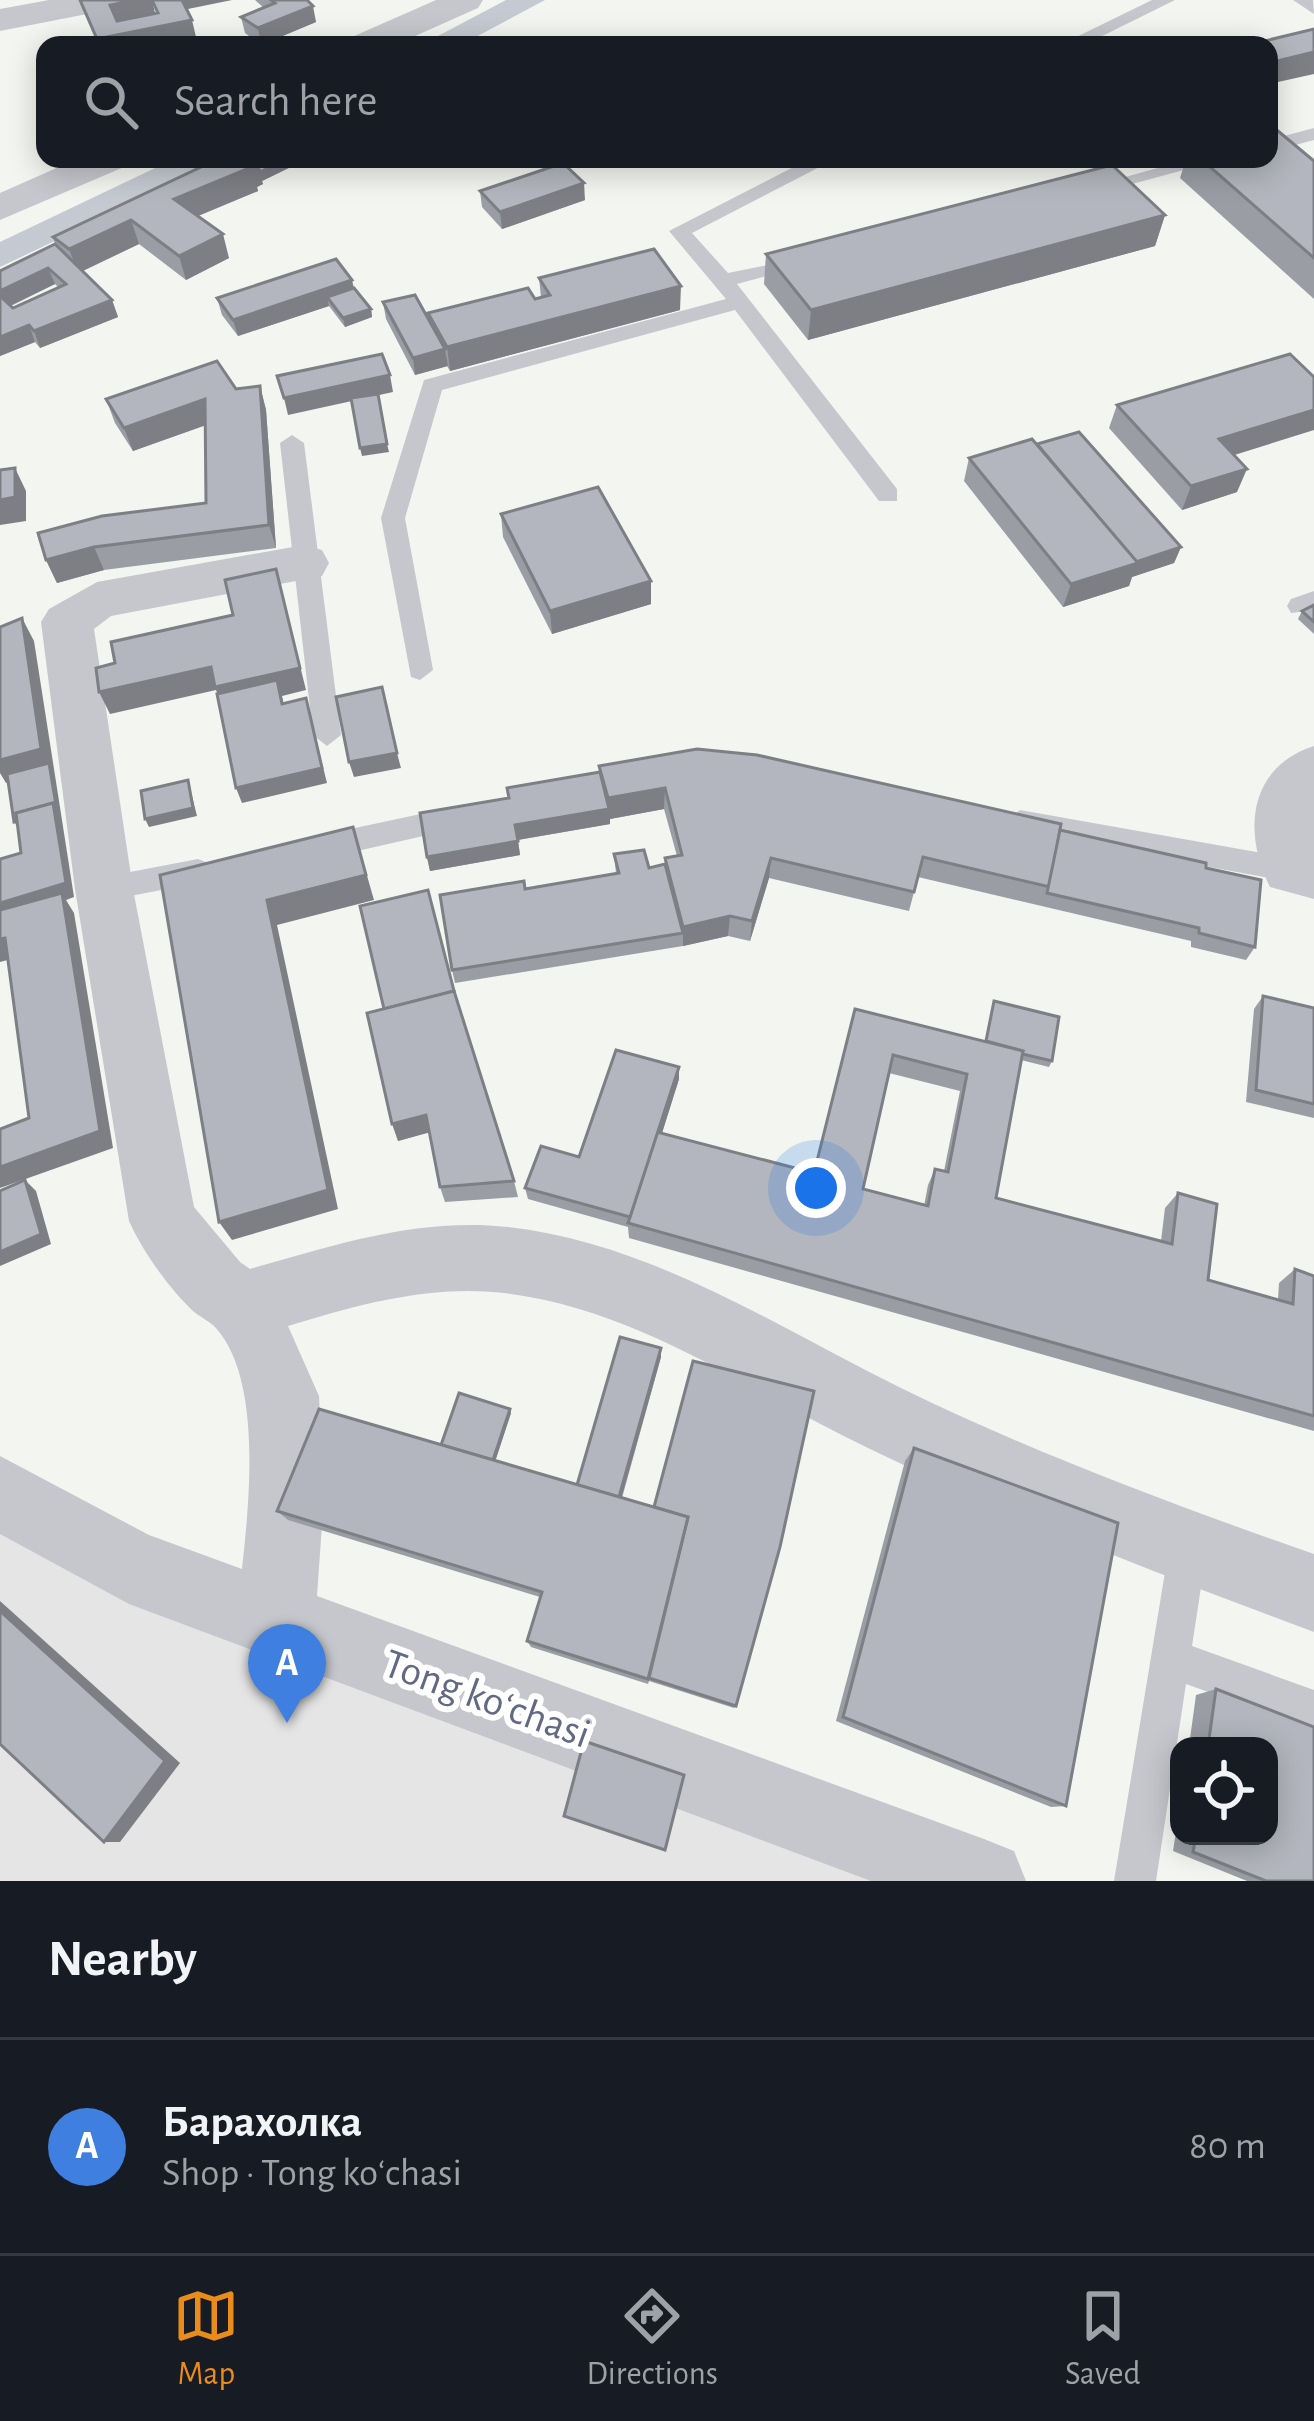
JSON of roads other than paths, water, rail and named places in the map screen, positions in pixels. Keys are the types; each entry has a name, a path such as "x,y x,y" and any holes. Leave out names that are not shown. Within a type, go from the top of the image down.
{"street":[{"path":"0,20 105,0"},
{"path":"385,36 465,0"},
{"path":"0,208 90,168"},
{"path":"276,1622 287,1496 283,1396 242,1305 216,1286 163,1221 104,889 67,622 97,601 304,563"},
{"path":"1303,872 1283,796 1314,768"},
{"path":"242,1305 412,1257 511,1260 554,1271 617,1288 757,1347 876,1414 1188,1548 1314,1593"},
{"name":"Tong koʻchasi","path":"0,1493 129,1566 984,1881"}],"lane":[{"path":"1088,36 1166,0"},
{"path":"1302,0 1314,9"},
{"path":"1278,144 1314,134"},
{"path":"807,168 679,231 740,302 888,495"},
{"path":"1116,168 1130,180"},
{"path":"1062,196 1178,168"},
{"path":"723,281 836,253"},
{"path":"420,670 393,518 432,386 740,302"},
{"path":"292,443 327,734"},
{"path":"282,854 493,807"},
{"path":"996,817 1303,872"},
{"path":"104,889 238,863"},
{"path":"1135,1881 1188,1548"},
{"path":"1172,1659 1314,1710"}],"waterway":[{"path":"456,36 530,0"},
{"path":"0,256 182,168"}],"place":[{"name":"Барахолка","path":"287,1723"}]}
